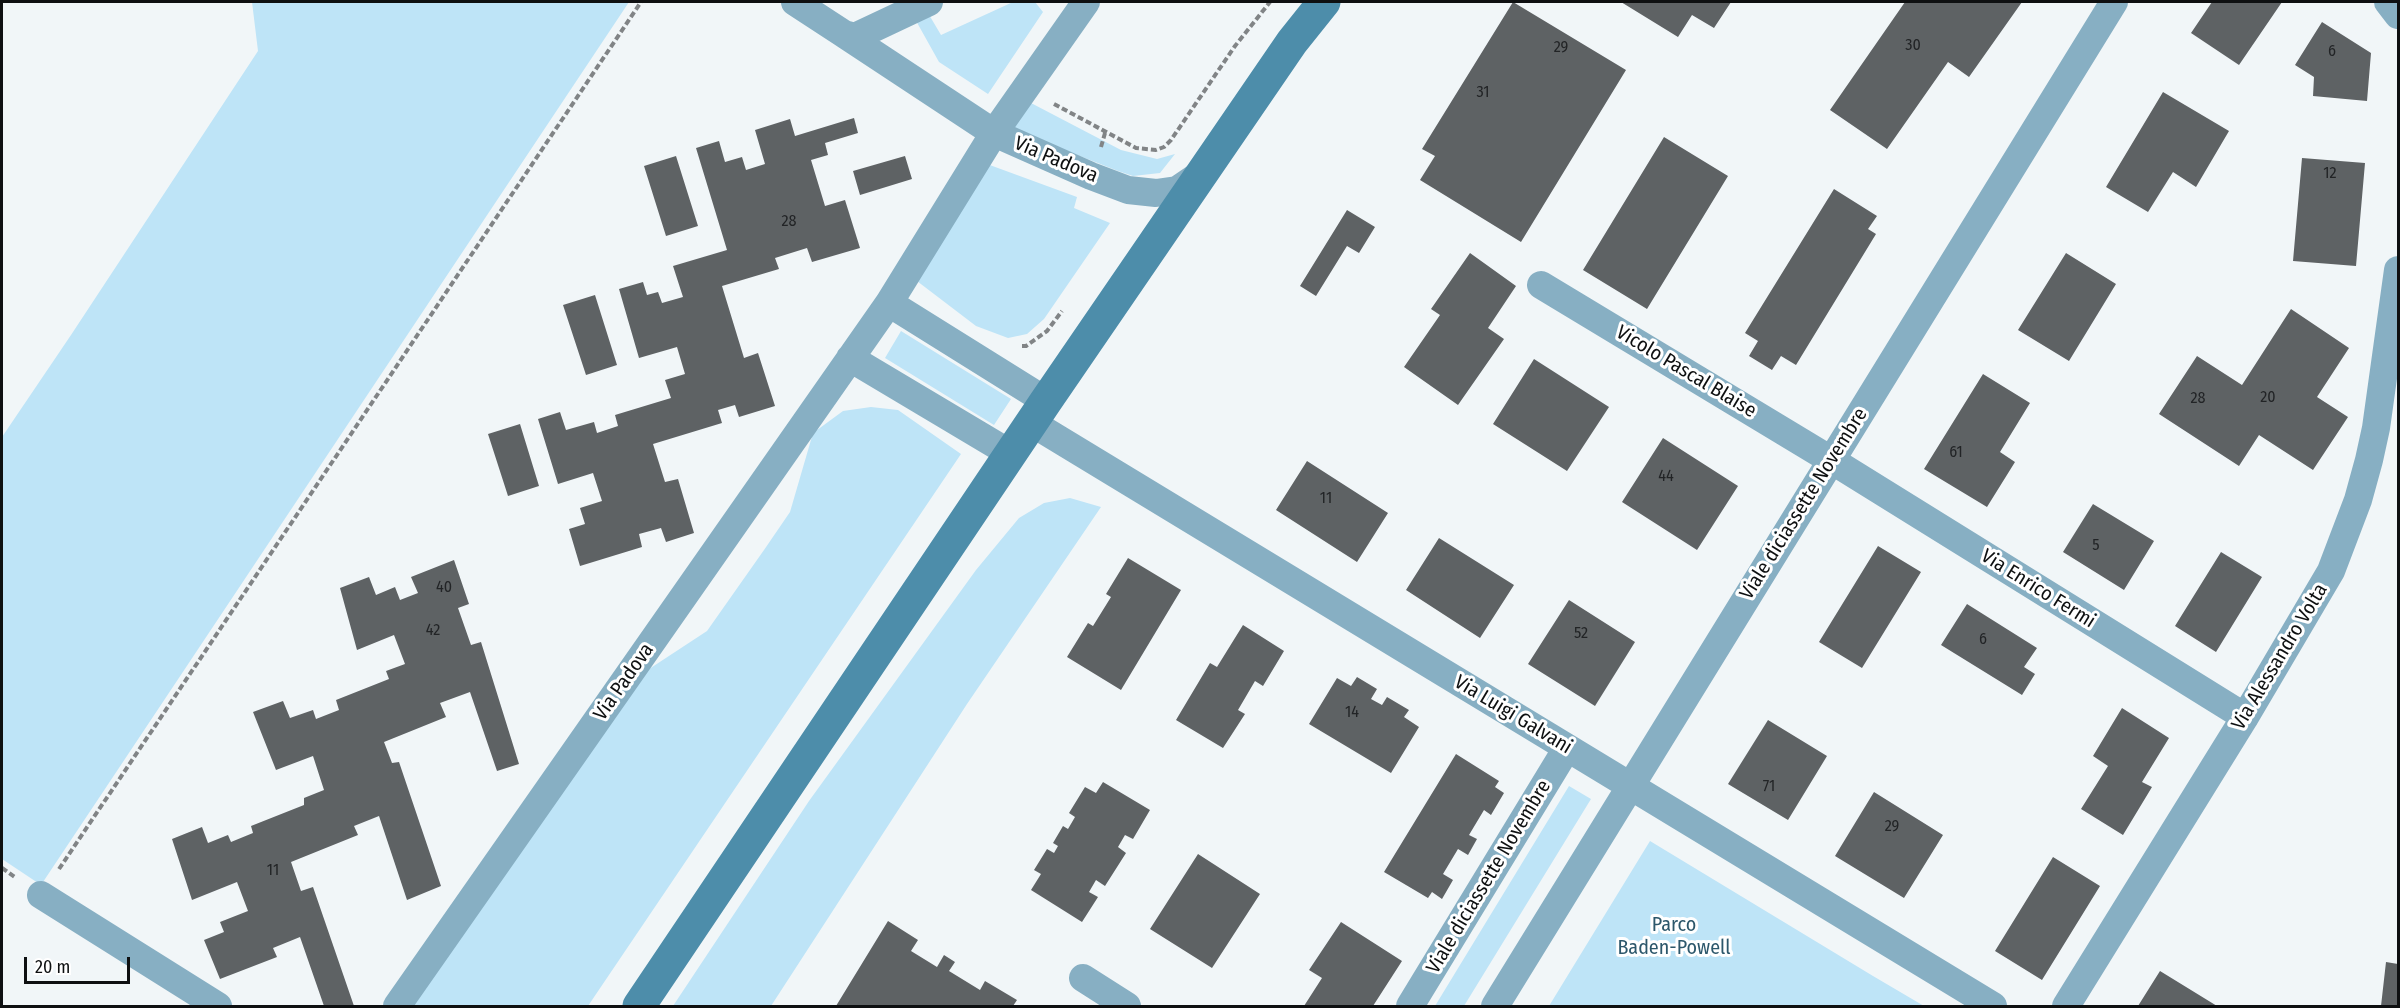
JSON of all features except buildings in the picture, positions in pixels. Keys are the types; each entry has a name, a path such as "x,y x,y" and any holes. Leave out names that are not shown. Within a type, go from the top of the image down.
{"main road":[{"name":"Via Padova","path":"639,1006 1039,412 1292,42 1324,2"}],"street":[{"path":"795,2 994,133 1086,2"},
{"path":"844,34 857,36 929,2"},
{"name":"Viale diciassette Novembre","path":"1496,1006 2114,2"},
{"path":"2388,2 2398,15"},
{"name":"Via Padova","path":"397,1006 889,303 994,133 1128,190 1156,193 1177,190 1204,171"},
{"name":"Via Alessandro Volta","path":"2066,1006 2245,717 2331,571 2358,500 2376,428 2398,270"},
{"name":"Vicolo Pascal Blaise","path":"1541,285 1831,460"},
{"path":"889,303 1039,412"},
{"path":"850,358 1011,454"},
{"name":"Via Luigi Galvani","path":"1039,412 1568,748 1993,1006"},
{"name":"Via Enrico Fermi","path":"1831,460 2245,717"},
{"name":"Viale diciassette Novembre","path":"1410,1006 1568,748"},
{"path":"41,895 218,1006"},
{"path":"1083,978 1127,1006"}],"path":[{"path":"2,868 41,895 641,2"},
{"path":"1025,88 1136,148 1156,150 1164,147 1171,140 1235,46 1270,2"},
{"path":"1091,176 1106,133"},
{"path":"1018,346 1026,346 1047,331 1068,303"}],"green space":[{"path":"252,2 629,2 41,885 2,859 2,437 258,51"},
{"path":"1013,2 1035,2 1043,12 988,94 939,62 915,19 928,13 941,35"},
{"path":"1031,103 1121,150 1157,159 1175,154 1160,173 1133,176 1118,171 1011,129"},
{"path":"987,164 1077,197 1074,208 1110,223 1044,319 1027,334 1008,338 976,326 913,278"},
{"path":"901,331 1011,399 994,425 885,358"},
{"path":"871,407 898,410 961,454 588,1006 409,1006 643,673 707,631 790,512 813,433 843,411"},
{"path":"1070,498 1101,507 967,704 771,1006 673,1006 809,801 976,570 1019,518 1044,503"},
{"path":"1569,786 1591,799 1464,1006 1435,1006"},
{"name":"Parco Baden-Powell","path":"1650,841 1873,976 1924,1006 1549,1006"}]}
